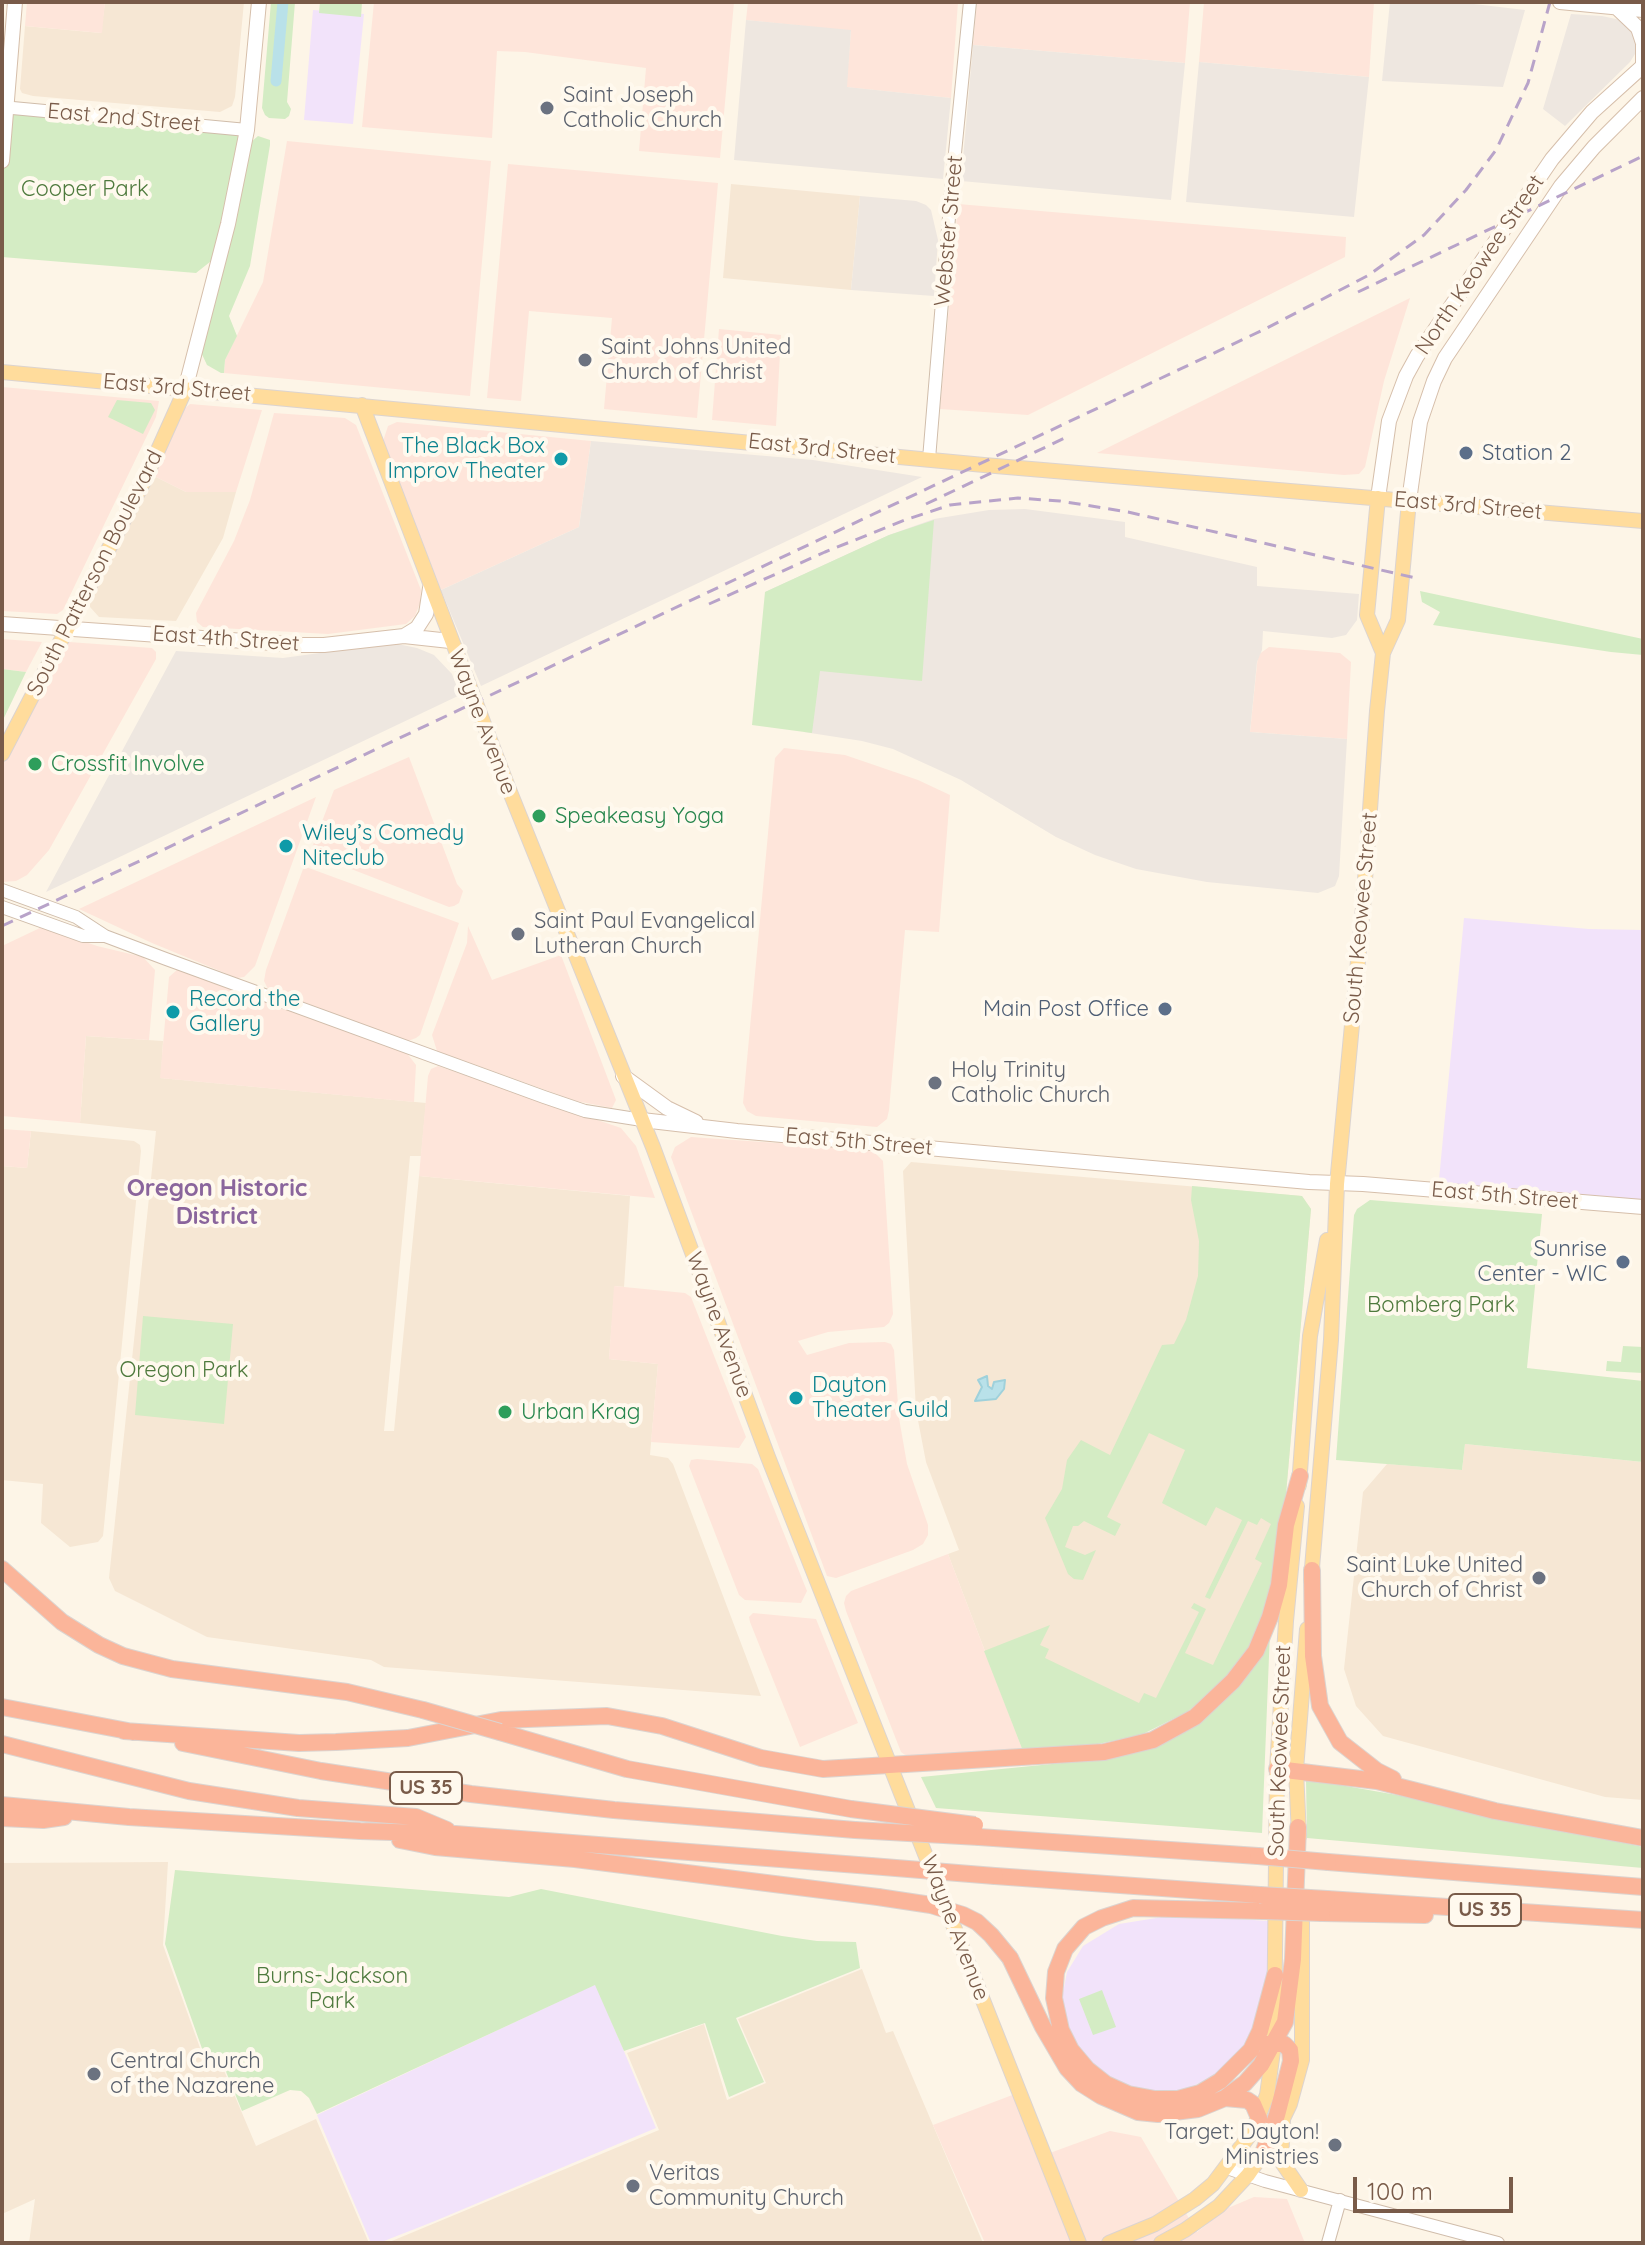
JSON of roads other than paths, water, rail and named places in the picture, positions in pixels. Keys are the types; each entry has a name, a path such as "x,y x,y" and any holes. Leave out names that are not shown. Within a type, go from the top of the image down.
{"highway":[{"path":"124,1731 299,1743 336,1742 408,1738 501,1720 607,1716 662,1726 761,1758 823,1769 1104,1752 1153,1740 1195,1717 1233,1681 1256,1651 1279,1585 1286,1525 1300,1476"},
{"path":"2,1569 62,1622 123,1656 172,1669 347,1692 423,1710 627,1769 977,1831"},
{"path":"1312,1570 1313,1656 1320,1706 1328,1725 1340,1742 1359,1758 1377,1771 1420,1792"},
{"name":"US 35","path":"2,1707 321,1771 471,1794 614,1810 855,1830 977,1831 1643,1887"},
{"path":"2,1744 189,1791 298,1808 416,1817 455,1834"},
{"path":"1277,1769 1377,1781 1495,1811 1643,1838"},
{"name":"US 35","path":"2,1805 360,1831 455,1834 871,1866 1262,1903 1643,1920"},
{"path":"2,1818 43,1820 89,1812"},
{"path":"360,1831 435,1847 575,1859 878,1897 931,1905 963,1915 991,1935 1010,1958 1043,2027 1067,2068 1082,2084 1128,2109 1158,2114 1198,2109 1225,2098 1253,2074 1285,2022 1289,2000 1298,1827"},
{"path":"1262,1903 1133,1908 1102,1918 1084,1927 1065,1949 1056,1972 1054,1998 1061,2030 1071,2050 1097,2077 1128,2094 1178,2099 1200,2093 1220,2081 1251,2050 1263,2044 1284,2044 1290,2050 1291,2061 1262,2156"},
{"path":"1251,2050 1260,2031 1275,1975"},
{"path":"1225,2098 1247,2100 1253,2104 1259,2118"}],"main road":[{"path":"2,161 4,107 15,2"},
{"path":"185,390 228,224 247,130 259,2"},
{"path":"1560,2 1643,10"},
{"path":"1616,7 1638,28 1643,44 1643,66"},
{"name":"North Keowee Street","path":"1378,498 1389,421 1417,356 1552,159 1592,112 1643,66"},
{"name":"North Keowee Street","path":"1409,501 1420,422 1445,358 1561,186 1594,147 1643,98"},
{"name":"East 3rd Street","path":"2,372 929,459 1643,521"},
{"name":"South Patterson Boulevard","path":"2,754 150,469 185,390"},
{"name":"Wayne Avenue","path":"362,405 450,641 642,1120 768,1457 1079,2243"},
{"name":"South Keowee Street","path":"1378,498 1367,615 1383,653"},
{"name":"South Keowee Street","path":"1161,2243 1219,2206 1248,2175 1283,2119 1302,2060 1303,1924 1296,1770 1331,1340 1337,1184 1383,653 1398,620 1409,501"},
{"path":"404,636 417,628 426,614 430,588"},
{"name":"East 4th Street","path":"2,624 302,645 404,636 450,641"},
{"path":"623,1075 667,1108 707,1128"},
{"name":"East 5th Street","path":"642,1120 1337,1184 1643,1207"},
{"name":"South Keowee Street","path":"1109,2243 1155,2224 1195,2199 1227,2168 1259,2118 1270,2082 1274,2044 1277,1769 1286,1621 1310,1336 1337,1184"},
{"path":"1283,2119 1281,2161 1301,2190"}],"street":[{"name":"Webster Street","path":"929,459 970,2"},
{"name":"East 2nd Street","path":"4,107 247,130"},
{"name":"East 5th Street","path":"2,890 76,917 105,936 585,1111 642,1120"},
{"name":"East 5th Street","path":"2,907 83,936 105,936"},
{"path":"1227,2168 1498,2243"},
{"path":"1328,2243 1340,2200"}],"water":[{"path":"987,1376 988,1386 992,1389 994,1382 1005,1380 1004,1389 996,1399 975,1401 982,1387 978,1380"}],"waterway":[{"path":"276,81 283,2"}],"railway":[{"path":"2,926 1265,329 1369,275 1424,235 1466,190 1496,150 1528,83 1550,2"},
{"path":"1358,292 1643,156"},
{"path":"926,504 1069,436"},
{"path":"709,604 905,520 950,505 1018,498 1128,512 1420,579"}],"place":[{"name":"Saint Joseph Catholic Church","path":"547,108"},
{"name":"Saint Johns United Church of Christ","path":"585,360"},
{"name":"Station 2","path":"1466,453"},
{"name":"The Black Box Improv Theater","path":"561,459"},
{"name":"Crossfit Involve","path":"35,764"},
{"name":"Speakeasy Yoga","path":"539,816"},
{"name":"Wiley’s Comedy Niteclub","path":"286,846"},
{"name":"Saint Paul Evangelical Lutheran Church","path":"518,934"},
{"name":"Main Post Office","path":"1165,1009"},
{"name":"Record the Gallery","path":"173,1012"},
{"name":"Holy Trinity Catholic Church","path":"935,1083"},
{"name":"Sunrise Center - WIC","path":"1623,1262"},
{"name":"Dayton Theater Guild","path":"796,1398"},
{"name":"Urban Krag","path":"505,1412"},
{"name":"Saint Luke United Church of Christ","path":"1539,1578"},
{"name":"Central Church of the Nazarene","path":"94,2074"},
{"name":"Target: Dayton! Ministries","path":"1335,2145"},
{"name":"Veritas Community Church","path":"633,2186"}],"district":[{"name":"Oregon Historic District","path":"217,1203"}],"park label":[{"name":"Cooper Park","path":"85,189"},
{"name":"Bomberg Park","path":"1441,1305"},
{"name":"Oregon Park","path":"184,1370"},
{"name":"Burns-Jackson Park","path":"332,1988"}]}
